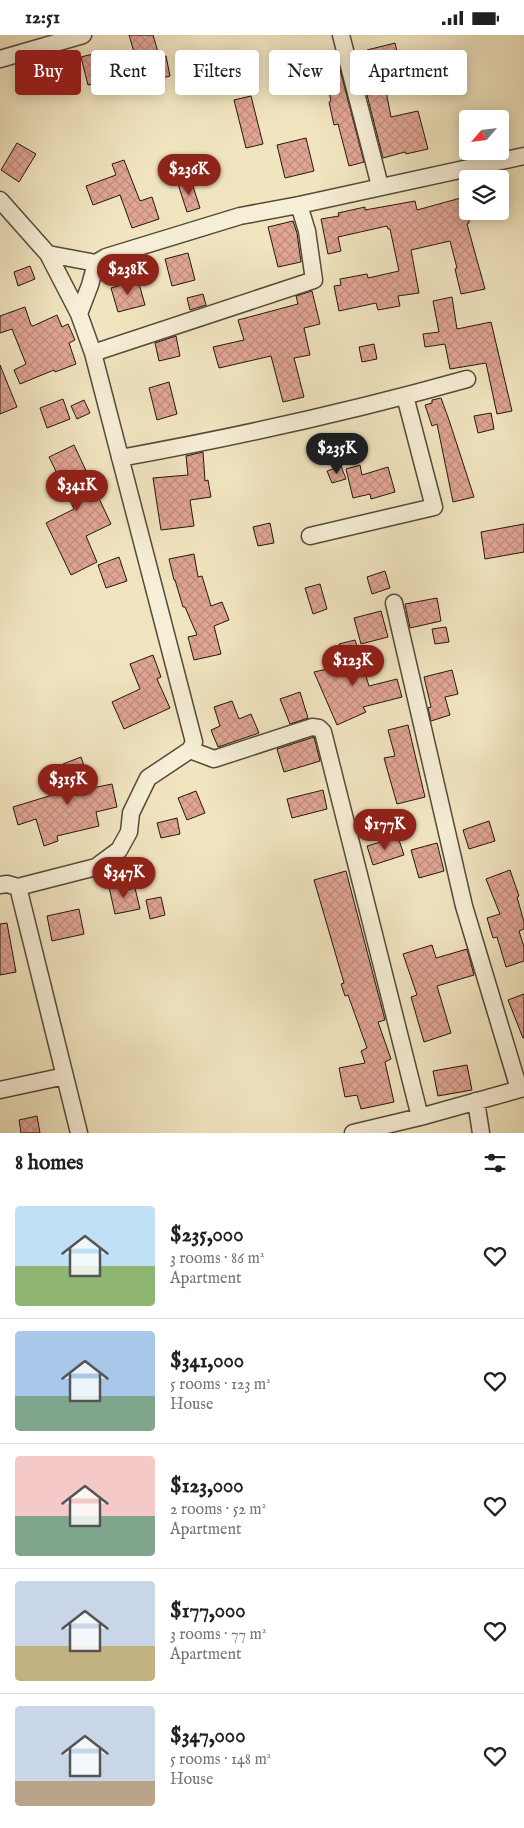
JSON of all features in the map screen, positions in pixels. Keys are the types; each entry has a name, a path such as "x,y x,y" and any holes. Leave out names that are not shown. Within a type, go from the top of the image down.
{"street":[{"path":"0,59 83,35"},
{"path":"341,35 380,186"},
{"path":"48,255 96,263 106,257 240,216 524,156"},
{"path":"0,200 48,255 79,314 93,353 194,742 190,750 148,778 131,813 129,832 119,850 96,867 18,887 7,884 0,885"},
{"path":"93,353 314,279 307,231 299,205"},
{"path":"79,314 96,263"},
{"path":"120,458 208,442 406,396 467,379"},
{"path":"310,535 434,507 406,396"},
{"path":"353,1133 420,1117 521,1088 464,906 394,603"},
{"path":"190,750 214,759 312,727 319,728 323,732 420,1117"},
{"path":"18,887 79,1133"},
{"path":"0,1090 65,1076"},
{"path":"476,1101 481,1133"}],"building":[{"path":"129,35 153,35 157,50 133,50"},
{"path":"395,43 397,50 367,50"},
{"path":"91,54 91,84 88,85 81,57"},
{"path":"165,56 170,76 165,77"},
{"path":"340,70 364,162 349,166 338,124 334,125 329,102 331,101 330,95 340,95"},
{"path":"367,95 387,95 391,117 418,111 428,149 406,154 405,152 383,158"},
{"path":"251,96 263,144 246,148 234,100"},
{"path":"306,138 314,171 285,178 277,145"},
{"path":"17,143 36,154 19,182 1,170"},
{"path":"124,160 140,201 152,197 159,219 132,228 120,195 93,205 86,186 116,175 112,164"},
{"path":"191,180 200,208 187,212 178,184"},
{"path":"459,198 459,220 469,220 467,224 485,289 461,294 450,241 411,250 419,293 398,296 400,306 378,310 376,303 339,311 334,286 341,285 340,279 367,274 368,278 399,271 390,229 387,226 338,237 341,251 328,254 321,219 339,216 338,213 365,207 365,210 415,201 417,210"},
{"path":"293,221 297,233 301,262 278,267 268,227"},
{"path":"188,253 195,280 172,286 165,259"},
{"path":"30,266 35,279 18,286 14,272"},
{"path":"138,280 145,305 118,312 111,288"},
{"path":"312,291 320,324 304,328 310,355 294,358 304,397 283,402 271,356 219,368 213,347 244,340 238,320 298,304 296,296"},
{"path":"203,294 206,305 190,310 187,298"},
{"path":"452,297 457,329 491,322 512,411 497,414 486,363 450,369 445,344 425,347 423,334 439,332 433,301"},
{"path":"25,307 33,326 57,315 62,327 68,324 75,340 69,343 76,364 55,372 54,370 20,384 14,370 26,364 12,329 0,333 0,316"},
{"path":"176,336 180,356 159,361 155,343"},
{"path":"374,344 377,359 362,362 359,347"},
{"path":"0,365 17,407 0,414"},
{"path":"169,382 177,414 157,420 149,388"},
{"path":"441,398 474,497 453,502 437,424 432,426 425,405 432,403 432,400"},
{"path":"63,399 70,419 47,428 40,408"},
{"path":"84,400 90,413 77,419 71,406"},
{"path":"491,413 494,429 478,433 474,416"},
{"path":"74,445 111,524 86,536 97,562 71,575 46,523 74,509 49,457"},
{"path":"203,452 205,481 208,480 211,497 190,500 194,526 161,530 153,478 188,475 186,456"},
{"path":"360,465 362,475 388,467 395,492 371,499 370,494 353,498 346,469"},
{"path":"341,466 346,479 332,483 327,471"},
{"path":"270,523 274,543 258,546 253,527"},
{"path":"524,524 524,552 485,559 481,532"},
{"path":"194,554 198,577 202,576 211,606 222,602 229,620 214,626 221,654 194,660 188,637 197,635 185,607 183,607 169,559"},
{"path":"119,557 127,581 106,588 98,565"},
{"path":"385,571 390,588 372,594 367,577"},
{"path":"320,584 327,609 313,614 305,588"},
{"path":"437,598 441,621 410,628 405,604"},
{"path":"381,611 388,637 361,644 354,618"},
{"path":"446,627 449,642 435,644 432,629"},
{"path":"355,640 369,686 397,679 402,697 363,707 366,712 337,725 314,672 345,665 339,644"},
{"path":"153,655 161,677 157,679 170,708 124,729 112,702 140,689 130,664"},
{"path":"452,670 458,694 445,697 450,715 431,721 428,708 431,707 424,677"},
{"path":"300,692 308,718 290,724 280,699"},
{"path":"232,701 239,719 251,714 259,733 218,747 211,730 220,726 214,707"},
{"path":"408,725 425,797 397,804 384,758 395,756 388,730"},
{"path":"314,737 320,761 284,772 277,749"},
{"path":"81,757 92,788 112,784 117,807 96,812 99,826 57,836 58,841 44,846 36,819 18,825 13,807 72,789 63,764"},
{"path":"323,790 327,809 292,818 287,799"},
{"path":"196,791 205,813 187,820 178,798"},
{"path":"177,818 180,834 161,838 157,823"},
{"path":"489,821 495,841 469,849 463,830"},
{"path":"398,837 404,855 373,865 367,846"},
{"path":"437,843 444,871 419,878 411,850"},
{"path":"510,870 519,896 517,897 524,922 524,929 519,931 524,947 524,961 506,967 497,937 493,938 487,918 500,914 486,879"},
{"path":"346,871 385,1020 378,1022 391,1059 385,1062 394,1102 361,1109 357,1095 345,1097 339,1068 365,1063 361,1051 367,1048 348,995 345,996 341,984 344,983 314,880"},
{"path":"125,884 127,890 135,888 140,909 115,914 109,887"},
{"path":"161,897 165,915 150,919 146,900"},
{"path":"79,909 84,934 52,941 47,916"},
{"path":"7,923 16,972 0,975 0,924"},
{"path":"432,945 436,958 467,949 474,975 437,986 451,1033 424,1042 411,997 417,995 403,954"},
{"path":"524,994 524,1038 523,1038 508,1000"},
{"path":"467,1065 472,1090 438,1096 433,1071"},
{"path":"37,1116 40,1133 21,1133 19,1120"}]}
